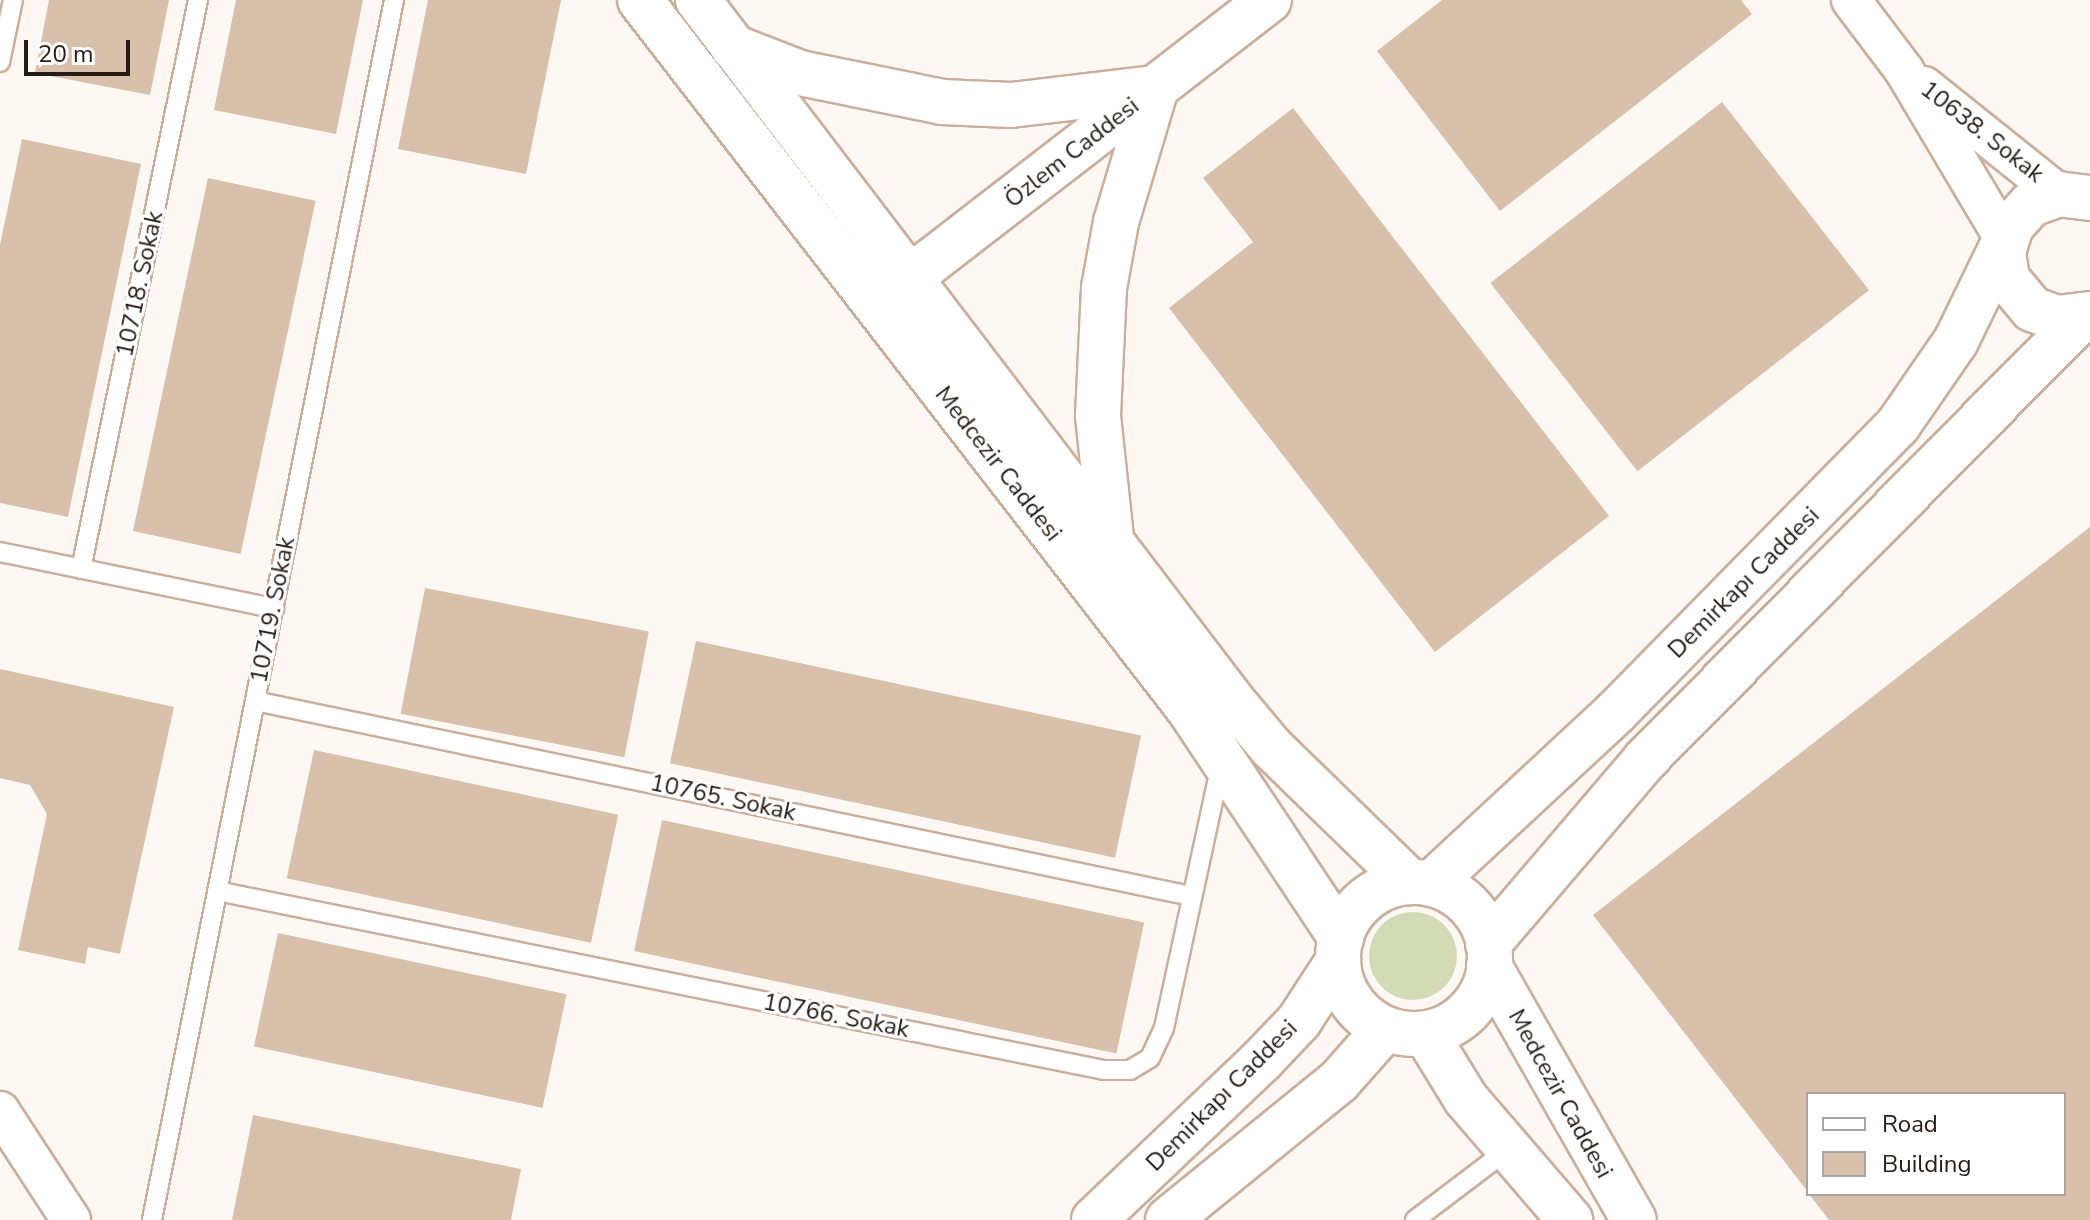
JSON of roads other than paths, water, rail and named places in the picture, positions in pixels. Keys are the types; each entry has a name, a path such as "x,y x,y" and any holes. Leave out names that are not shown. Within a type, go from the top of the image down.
{"street":[{"name":"Medcezir Caddesi","path":"640,0 1222,759 1339,949"},
{"name":"Medcezir Caddesi","path":"698,0 1112,544 1271,747 1420,883"},
{"name":"Özlem Caddesi","path":"875,305 1269,0"},
{"name":"10638. Sokak","path":"1851,0 1904,70 2005,240"},
{"path":"733,47 829,80 942,102 1068,102 1156,88 1116,222 1104,288 1098,416 1112,544"},
{"name":"10638. Sokak","path":"1904,70 2080,191"},
{"name":"Demirkapı Caddesi","path":"1420,883 1615,713 1898,425 1956,341 2020,213 2080,191"},
{"path":"2005,240 2003,266 2022,301 2057,318 2088,320"},
{"path":"1168,1220 1339,1081 1406,1031 1444,1028 1475,1003 1489,955 1636,770 2088,320"},
{"path":"1489,955 1469,905 1420,883 1366,899 1339,949 1352,1002 1406,1031 1570,1220"},
{"name":"Demirkapı Caddesi","path":"1094,1220 1272,1051 1299,1021 1339,949"},
{"name":"Medcezir Caddesi","path":"1489,955 1634,1220"},
{"path":"0,1111 71,1220"}],"lane":[{"path":"0,62 13,0"},
{"name":"10718. Sokak","path":"81,569 198,0"},
{"name":"10719. Sokak","path":"152,1220 394,0"},
{"path":"0,552 274,608"},
{"name":"10765. Sokak","path":"255,701 1191,896"},
{"name":"10766. Sokak","path":"217,891 1104,1070 1130,1070 1150,1058 1164,1028 1222,759"},
{"path":"1415,1220 1510,1148"}]}
